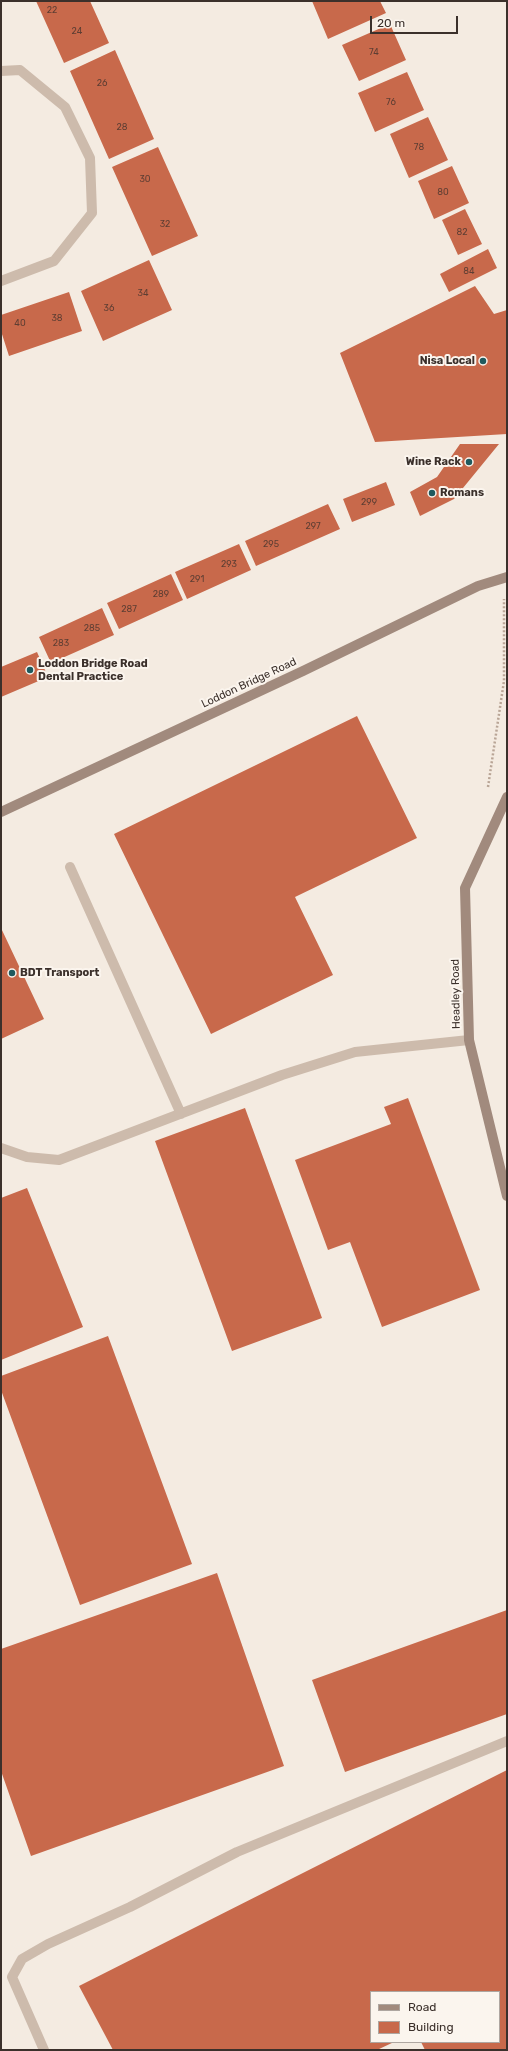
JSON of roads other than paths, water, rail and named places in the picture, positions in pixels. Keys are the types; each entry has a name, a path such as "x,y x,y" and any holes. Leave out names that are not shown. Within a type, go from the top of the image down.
{"street":[{"path":"1,71 20,70 65,107 90,158 92,213 54,261 1,281"},
{"name":"Loddon Bridge Road","path":"1,812 310,668 478,586 506,577"},
{"name":"Headley Road","path":"507,797 465,888 469,1040 503,1165 507,1196"},
{"path":"70,867 181,1114"},
{"path":"1,1148 26,1157 60,1160 282,1075 355,1052 469,1040"},
{"path":"44,2050 12,1976 22,1959 48,1944 130,1907 237,1852 507,1741"}],"place":[{"name":"Nisa Local","path":"483,361"},
{"name":"Wine Rack","path":"469,462"},
{"name":"Romans","path":"432,493"},
{"name":"Loddon Bridge Road Dental Practice","path":"30,670"},
{"name":"BDT Transport","path":"12,973"}]}
